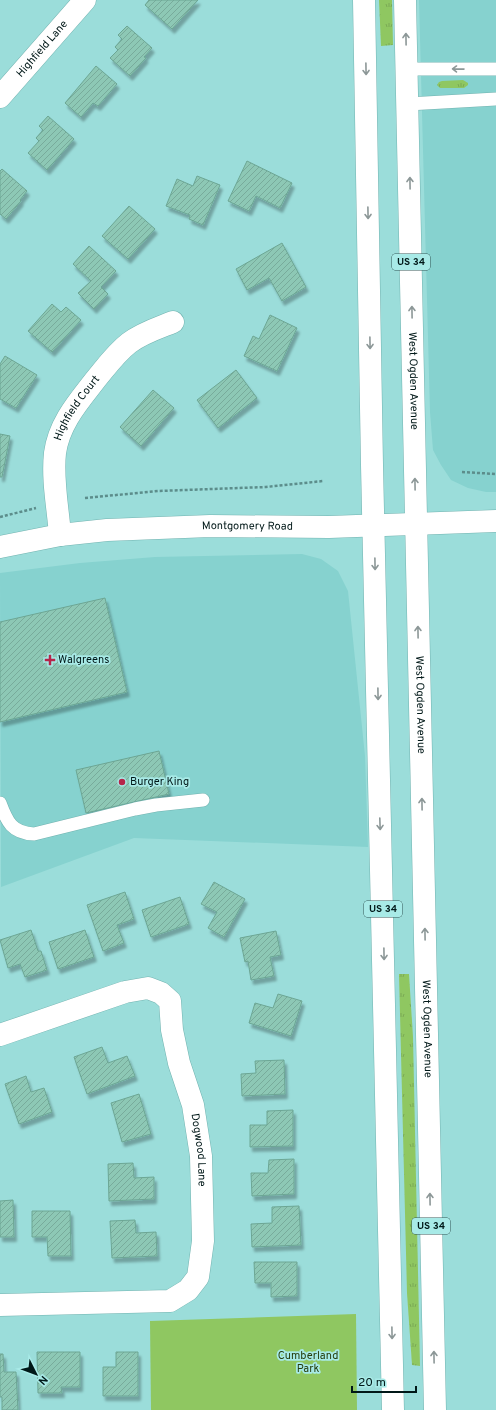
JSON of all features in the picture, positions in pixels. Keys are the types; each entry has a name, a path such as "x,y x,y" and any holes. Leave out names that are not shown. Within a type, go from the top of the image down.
{"main road":[{"name":"Highfield Lane","path":"0,98 85,0"},
{"name":"US 34","path":"364,0 393,1410"},
{"name":"West Ogden Avenue","path":"405,0 435,1410"},
{"name":"Highfield Court","path":"60,535 55,482 55,452 61,430 71,411 113,358 130,343 149,331 173,322"},
{"name":"Montgomery Road","path":"0,547 60,535 107,530 210,526 329,526 496,521"},
{"name":"Dogwood Lane","path":"0,1035 125,992 148,988 161,993 170,1001 172,1030 179,1063 193,1106 202,1156 203,1241 198,1277 188,1290 170,1301 0,1305"}],"lane":[{"path":"407,69 496,69"},
{"path":"408,104 496,99"},
{"path":"0,803 6,820 14,828 22,833 34,834 135,809 156,805 203,800"}],"path":[{"path":"462,472 496,474"},
{"path":"85,498 158,491 266,487 323,481"},
{"path":"0,517 42,507"}],"shaded area":[{"path":"419,0 496,0 496,492 486,492 468,488 451,480 433,450 430,412"},
{"path":"302,554 321,559 338,571 348,591 365,756 368,847 134,838 1,887 0,573 80,563 155,557"}],"green space":[{"path":"379,0 392,0 393,45 381,46"},
{"path":"463,80 468,83 468,85 464,88 440,88 437,85 442,81"},
{"path":"399,974 409,974 413,1037 420,1366 412,1365 407,1293"},
{"name":"Cumberland Park","path":"356,1314 357,1410 151,1410 150,1321"}],"building":[{"path":"149,0 198,0 172,29 145,5"},
{"path":"127,26 152,48 144,57 146,58 130,76 110,58 118,50 115,47 122,39 118,35"},
{"path":"96,66 117,84 98,106 93,103 81,117 65,103"},
{"path":"48,116 74,139 47,170 28,153 39,141 36,138 43,130 39,126"},
{"path":"247,161 292,183 280,208 256,196 249,211 228,201"},
{"path":"2,169 27,191 6,219 0,214 0,171"},
{"path":"197,176 220,185 203,225 189,219 190,215 166,206 177,179 193,186"},
{"path":"129,206 155,229 128,259 102,236"},
{"path":"282,243 306,287 282,301 269,278 247,290 236,269"},
{"path":"89,246 116,271 101,287 108,294 94,309 78,293 91,281 73,264"},
{"path":"52,304 61,312 66,307 81,320 52,352 28,331"},
{"path":"270,315 297,328 277,371 244,356 253,336 259,339"},
{"path":"5,356 37,375 16,408 0,399 0,364"},
{"path":"236,370 257,398 218,428 197,400"},
{"path":"153,390 174,408 141,446 120,427"},
{"path":"0,434 10,436 2,477 0,477"},
{"name":"Walgreens","path":"105,598 127,692 0,722 0,622"},
{"name":"Burger King","path":"159,751 169,794 86,813 76,770"},
{"path":"214,882 245,899 224,937 208,928 217,912 201,904"},
{"path":"125,892 134,919 117,925 124,943 103,951 87,905"},
{"path":"180,897 189,924 151,937 142,910"},
{"path":"31,930 38,951 41,951 47,970 25,977 20,964 8,968 0,940"},
{"path":"85,930 94,957 58,969 49,942"},
{"path":"276,931 281,955 270,957 274,976 251,980 248,961 245,962 240,938"},
{"path":"278,994 302,1001 291,1036 249,1023 255,1003 273,1008"},
{"path":"102,1047 108,1063 127,1056 135,1076 87,1094 74,1057"},
{"path":"284,1060 285,1094 242,1096 241,1074 256,1073 255,1061"},
{"path":"26,1076 31,1092 44,1088 52,1112 19,1124 5,1084"},
{"path":"139,1094 151,1134 122,1142 111,1103"},
{"path":"293,1110 293,1146 250,1147 250,1125 267,1125 267,1111"},
{"path":"294,1159 294,1194 252,1196 251,1173 268,1173 269,1160"},
{"path":"133,1163 134,1178 154,1177 154,1199 109,1201 108,1164"},
{"path":"13,1200 14,1237 0,1237 0,1201"},
{"path":"299,1206 301,1245 252,1247 251,1224 272,1223 272,1207"},
{"path":"32,1211 70,1211 71,1256 48,1256 47,1237 32,1237"},
{"path":"135,1220 136,1233 156,1232 157,1256 112,1258 110,1221"},
{"path":"254,1262 297,1262 297,1296 271,1297 271,1283 255,1283"},
{"path":"37,1352 80,1352 80,1387 61,1387 62,1393 38,1393"},
{"path":"116,1352 138,1352 138,1396 103,1396 103,1367 116,1367"},
{"path":"0,1354 3,1354 4,1372 16,1372 18,1410 2,1410 2,1397 0,1397"}],"place":[{"name":"Walgreens","path":"50,660"},
{"name":"Burger King","path":"122,782"}]}
